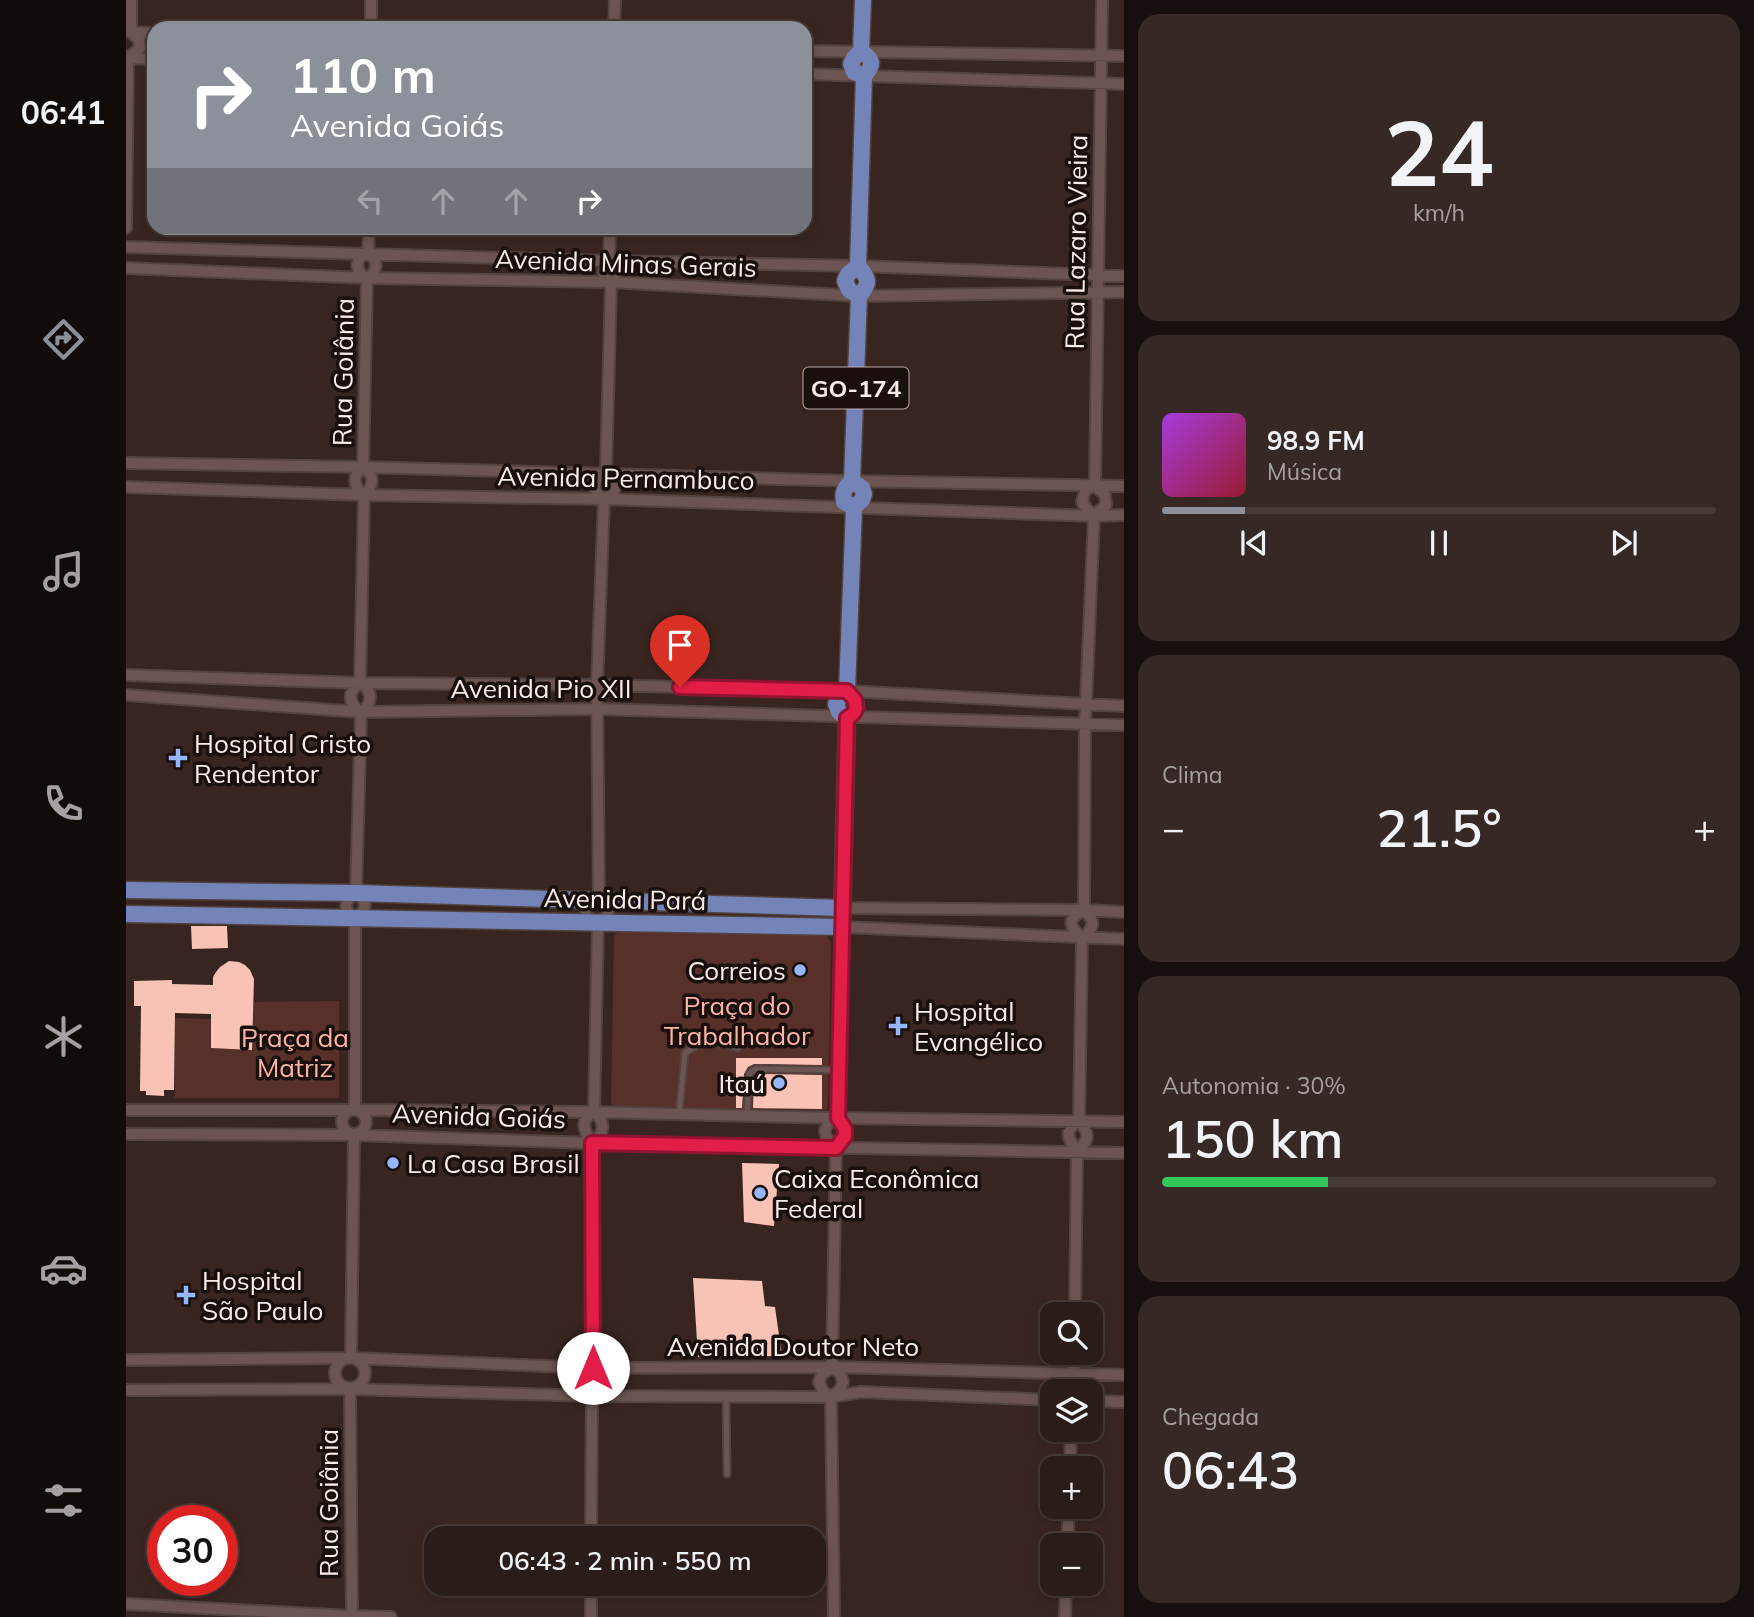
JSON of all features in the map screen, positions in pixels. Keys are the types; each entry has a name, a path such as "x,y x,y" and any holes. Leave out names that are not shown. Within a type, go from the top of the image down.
{"main road":[{"name":"GO-174","path":"842,927 847,718 839,712 836,704 847,691 854,507 864,494 862,488 852,481 859,296 849,290 845,281 848,274 858,266 864,76 854,72 851,64 861,51 863,0"},
{"name":"Avenida Pará","path":"126,890 356,893 842,908"},
{"name":"Avenida Pará","path":"126,914 842,927"}],"street":[{"path":"128,33 131,0"},
{"path":"371,0 371,21"},
{"path":"614,21 615,0"},
{"name":"Rua Lazaro Vieira","path":"1082,938 1091,931 1093,923 1084,910 1085,725 1094,516 1106,505 1105,495 1095,486 1102,0"},
{"path":"128,33 147,33"},
{"path":"127,58 140,48 139,40 128,33"},
{"path":"812,51 1124,56"},
{"path":"127,58 147,59"},
{"path":"126,228 127,58"},
{"path":"812,74 1124,83"},
{"name":"Rua Goiânia","path":"364,495 357,489 355,481 357,472 363,467 367,278 360,274 357,265 360,257 368,253 369,235"},
{"path":"606,472 611,282 617,275 609,261 610,235"},
{"name":"Avenida Minas Gerais","path":"126,247 858,266 1124,276"},
{"name":"Avenida Minas Gerais","path":"126,268 367,278 611,282 859,296 1124,292"},
{"path":"126,464 133,472 131,481 126,485"},
{"name":"Avenida Pernambuco","path":"126,464 606,472 852,481 1124,486"},
{"name":"Rua Goiânia","path":"360,683 364,495 370,489 372,481 370,472 363,467"},
{"path":"604,499 597,494 594,485 598,477 606,472"},
{"path":"604,499 613,494 615,483 606,472"},
{"name":"Avenida Pernambuco","path":"126,485 364,495 604,499 1124,515"},
{"name":"Rua Lazaro Vieira","path":"1094,516 1082,502 1085,490 1095,486"},
{"path":"599,901 597,685 604,499"},
{"name":"Avenida Pio XII","path":"126,675 360,683 847,691 1124,706"},
{"name":"Rua Goiânia","path":"360,683 353,687 350,702 361,712"},
{"name":"Rua Goiânia","path":"355,1110 355,919 349,916 346,902 356,893 361,712 370,703 365,686 360,683"},
{"name":"Avenida Pio XII","path":"126,695 361,712 597,709 1124,725"},
{"path":"599,901 608,911 605,920 595,923 589,919 587,912 589,905 599,901"},
{"name":"Avenida Pará","path":"842,908 1124,912"},
{"name":"Rua Lazaro Vieira","path":"1077,1152 1088,1135 1079,1121 1082,938 1072,929 1071,923 1074,915 1084,910"},
{"path":"592,1143 600,1137 603,1128 601,1119 594,1112 598,923"},
{"path":"832,1367 836,1148 845,1136 845,1129 838,1118 842,927"},
{"name":"Avenida Pará","path":"842,927 1124,939"},
{"path":"126,1110 594,1112 1124,1122"},
{"name":"Rua Goiânia","path":"355,1110 363,1114 366,1121 364,1129 354,1135 346,1132 341,1122 347,1111 355,1110"},
{"path":"592,1396 597,1393 602,1382 601,1376 593,1368 592,1143 584,1126 587,1117 594,1112"},
{"path":"836,1148 826,1139 824,1132 826,1127 838,1118"},
{"name":"Rua Lazaro Vieira","path":"1075,1302 1077,1152 1068,1135 1071,1126 1079,1121"},
{"name":"Avenida Goiás","path":"126,1134 354,1135 592,1143 1124,1153"},
{"name":"Rua Goiânia","path":"351,1358 354,1135"},
{"name":"Rua Goiânia","path":"351,1358 360,1362 364,1371 359,1385 350,1389 337,1380 336,1370 342,1361 351,1358"},
{"name":"Avenida Doutor Neto","path":"126,1360 351,1358 593,1368 832,1367 1124,1374"},
{"path":"1074,1365 1074,1373 1081,1379"},
{"path":"831,1397 841,1390 843,1382 832,1367"},
{"path":"831,1397 823,1391 819,1382 822,1374 832,1367"},
{"path":"592,1396 584,1391 581,1382 584,1373 593,1368"},
{"path":"1066,1379 1074,1373"},
{"name":"Rua Goiânia","path":"350,1389 350,1617"},
{"name":"Avenida Doutor Neto","path":"126,1390 350,1389 592,1396 831,1397 861,1392 1040,1399"},
{"path":"591,1526 592,1396"},
{"path":"831,1397 834,1617"},
{"path":"1103,1401 1124,1402"},
{"path":"591,1596 591,1617"},
{"path":"1065,1617 1066,1596"},
{"path":"126,1604 391,1617"}],"lane":[{"path":"679,1114 685,1053 699,1044 713,1041 738,1048"},
{"path":"747,1116 749,1076 752,1071 839,1070"},
{"path":"726,1396 727,1474"}],"green space":[{"name":"Praça do Trabalhador","path":"621,929 826,934 831,942 828,1108 614,1107 611,1103 614,936"},
{"name":"Praça da Matriz","path":"339,1001 339,1098 175,1098 175,1018 211,1019 211,1048 251,1050 254,1002"}],"building":[{"path":"191,926 227,926 228,948 192,949"},
{"path":"229,961 245,965 254,979 252,1050 211,1048 211,1014 175,1013 174,1090 164,1090 164,1096 146,1095 146,1091 140,1091 141,1006 134,1006 134,981 172,980 172,984 213,985 216,972"},
{"path":"736,1058 822,1058 822,1065 754,1064 748,1067 744,1074 742,1108 736,1108"},
{"path":"757,1074 822,1075 822,1109 753,1108 754,1077"},
{"name":"Caixa Econômica Federal","path":"742,1163 779,1164 774,1226 744,1222"},
{"path":"693,1278 762,1281 765,1306 775,1307 782,1356 698,1357"}],"place":[{"name":"Hospital Cristo Rendentor","path":"178,758"},
{"name":"Correios","path":"800,970"},
{"name":"Hospital Evangélico","path":"898,1026"},
{"name":"Itaú","path":"779,1083"},
{"name":"La Casa Brasil","path":"393,1163"},
{"name":"Caixa Econômica Federal","path":"760,1193"},
{"name":"Hospital São Paulo","path":"186,1295"}],"route":[{"path":"593,1368 592,1143 836,1148 845,1136 845,1129 838,1118 845,799 847,718 856,709 855,700 847,691 680,687"}]}
